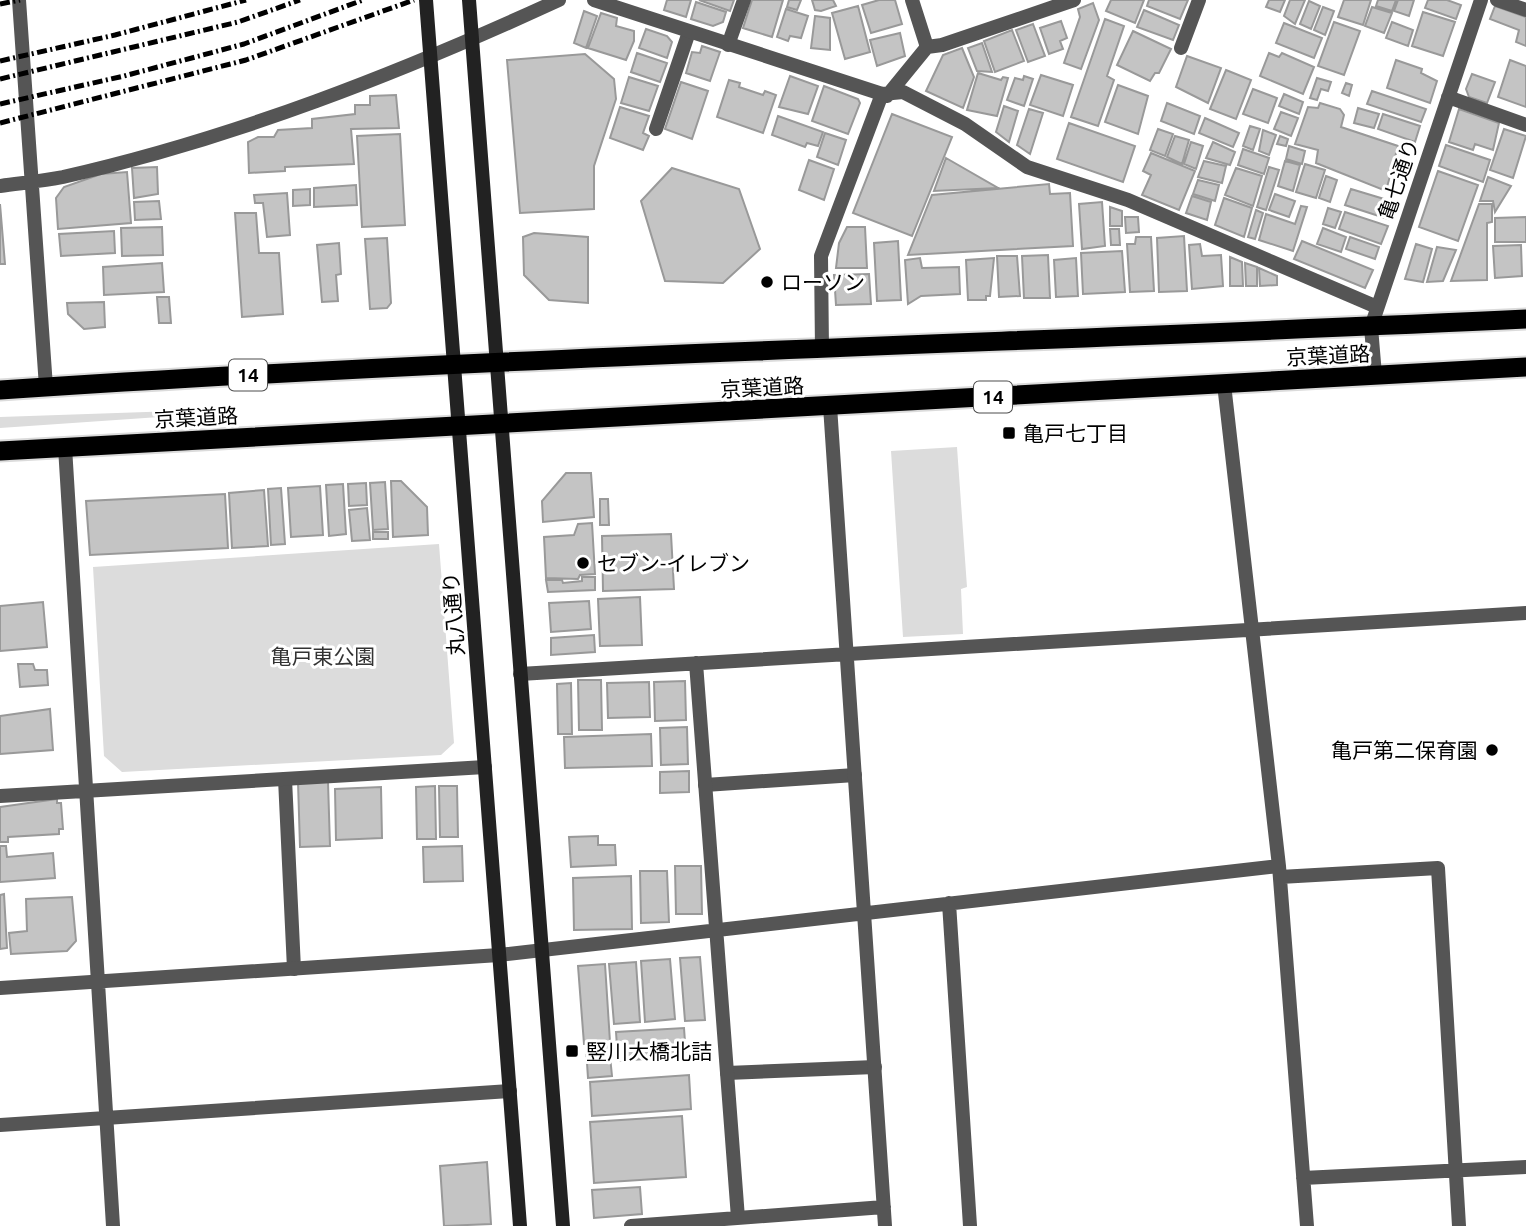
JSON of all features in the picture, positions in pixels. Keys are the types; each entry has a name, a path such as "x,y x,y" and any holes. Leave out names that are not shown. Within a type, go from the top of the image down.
{"highway":[{"name":"京葉道路","path":"0,390 496,360 822,350 1526,319"},
{"name":"京葉道路","path":"0,451 1526,367"}],"main road":[{"name":"丸八通り","path":"426,0 520,1226"},
{"path":"470,0 563,1226"}],"street":[{"path":"19,0 29,181 46,387"},
{"path":"0,186 62,177 260,121 430,59 559,0"},
{"path":"594,0 885,95 903,92 940,110 1027,167 1128,200 1377,307"},
{"path":"728,45 744,0"},
{"path":"912,0 927,47"},
{"path":"822,350 821,256 885,95 927,47 942,45 1074,0"},
{"path":"1181,48 1199,0"},
{"name":"亀七通り","path":"1375,375 1371,327 1482,0"},
{"path":"1497,0 1526,10"},
{"path":"656,129 689,32"},
{"path":"1448,97 1526,125"},
{"path":"1224,384 1279,871 1307,1226"},
{"path":"830,406 886,1226"},
{"path":"65,447 113,1226"},
{"path":"520,674 1526,613"},
{"path":"696,663 738,1218"},
{"path":"0,796 485,767"},
{"path":"705,785 855,775"},
{"path":"285,779 294,969"},
{"path":"0,988 499,955 949,903 1279,871 1438,868 1459,1226"},
{"path":"949,903 971,1226"},
{"path":"727,1073 875,1066"},
{"path":"0,1125 510,1091"},
{"path":"1303,1178 1526,1167"},
{"path":"631,1226 884,1208"}],"green space":[{"path":"234,409 232,412 0,428 0,417"},
{"path":"957,447 967,587 961,589 963,634 903,637 891,451"},
{"name":"亀戸東公園","path":"439,544 454,743 441,755 122,772 104,756 93,567"}],"building":[{"path":"667,0 691,0 686,17 664,10"},
{"path":"699,0 734,0 730,11"},
{"path":"752,0 783,0 772,37 743,28"},
{"path":"789,0 801,0 797,10 787,7"},
{"path":"812,0 833,0 836,6 821,11 815,10"},
{"path":"879,0 895,0 902,24 871,33 862,5"},
{"path":"1111,0 1144,0 1135,23 1106,11"},
{"path":"1149,0 1188,0 1180,19 1147,6"},
{"path":"1269,0 1285,0 1280,12 1266,7"},
{"path":"1290,0 1305,0 1295,24 1284,16"},
{"path":"1344,0 1371,0 1363,25 1338,17"},
{"path":"1378,0 1396,0 1392,11 1376,6"},
{"path":"1398,0 1414,0 1409,16 1394,11"},
{"path":"1428,0 1447,0 1461,5 1456,19 1425,8"},
{"path":"1309,1 1320,6 1311,29 1300,24"},
{"path":"696,2 726,12 723,22 713,26 691,19"},
{"path":"1093,3 1099,20 1081,69 1064,63 1080,17 1078,9"},
{"path":"858,6 870,52 845,59 832,13"},
{"path":"1495,6 1526,17 1526,46 1516,42 1519,30 1490,19"},
{"path":"1323,7 1334,11 1325,35 1314,30"},
{"path":"1372,7 1392,13 1384,33 1365,26"},
{"path":"786,9 808,16 801,38 790,36 788,41 777,37"},
{"path":"1144,10 1179,25 1173,40 1137,27"},
{"path":"584,11 597,16 586,48 574,43"},
{"path":"1423,12 1455,22 1443,56 1412,46"},
{"path":"601,13 617,18 616,26 634,31 634,41 626,60 588,48"},
{"path":"815,16 830,18 830,50 811,48"},
{"path":"1105,19 1124,26 1107,76 1114,80 1098,126 1071,117"},
{"path":"1061,21 1067,38 1060,41 1063,49 1049,54 1040,28"},
{"path":"1334,22 1360,31 1344,75 1318,66"},
{"path":"1392,22 1413,30 1408,46 1386,38"},
{"path":"1284,23 1322,38 1314,58 1276,43"},
{"path":"1033,24 1045,56 1028,62 1016,30"},
{"path":"646,29 667,36 672,42 667,58 639,48"},
{"path":"1012,30 1024,61 995,72 984,41"},
{"path":"1133,31 1171,49 1159,73 1155,73 1150,81 1117,65"},
{"path":"900,33 905,56 877,66 870,40"},
{"path":"982,43 992,72 977,71 968,48"},
{"path":"702,46 720,52 710,81 686,73 692,52 700,53"},
{"path":"962,48 974,77 963,108 926,91 943,55"},
{"path":"637,53 667,63 660,82 631,72"},
{"path":"1269,53 1279,57 1282,53 1314,67 1303,94 1260,76"},
{"path":"585,54 614,79 616,99 594,166 594,209 520,213 507,60"},
{"path":"1187,56 1221,68 1208,103 1176,87"},
{"path":"1396,60 1422,69 1421,73 1437,81 1430,103 1387,88"},
{"path":"1510,60 1526,66 1526,107 1498,97"},
{"path":"1226,70 1251,80 1236,119 1210,109"},
{"path":"978,73 1001,80 1003,77 1008,78 997,116 967,110"},
{"path":"1472,74 1495,82 1487,103 1469,97 1466,89"},
{"path":"1041,75 1073,85 1063,116 1030,105"},
{"path":"790,76 818,86 808,114 779,107"},
{"path":"1024,76 1033,79 1024,106 1007,100 1015,78 1023,80"},
{"path":"629,77 658,86 649,111 621,103"},
{"path":"1317,78 1331,82 1328,91 1321,89 1317,100 1310,98"},
{"path":"729,80 740,83 739,87 763,95 765,91 776,95 763,133 717,117"},
{"path":"681,82 708,91 692,139 665,129"},
{"path":"1346,83 1352,85 1349,96 1342,93"},
{"path":"1118,85 1148,96 1138,134 1105,122"},
{"path":"824,86 858,99 860,103 848,134 812,121"},
{"path":"1253,89 1277,98 1268,123 1243,114"},
{"path":"1372,91 1426,109 1421,122 1367,104"},
{"path":"1284,94 1303,102 1299,114 1279,106"},
{"path":"396,95 399,128 351,129 354,164 285,167 285,171 249,173 248,142 258,137 274,137 278,130 312,128 312,119 355,114 355,105 370,105 370,96"},
{"path":"1167,103 1200,116 1194,134 1161,121"},
{"path":"1320,103 1340,109 1344,115 1341,127 1398,146 1386,191 1316,163 1318,150 1295,144 1308,107 1318,108"},
{"path":"1004,106 1018,111 1009,142 996,132"},
{"path":"620,107 649,116 643,133 649,136 643,150 610,138"},
{"path":"1358,108 1379,114 1374,128 1354,123"},
{"path":"1029,109 1043,113 1030,154 1017,145"},
{"path":"1459,109 1499,123 1493,150 1475,144 1473,150 1449,142"},
{"path":"1281,112 1298,118 1291,136 1274,129"},
{"path":"892,114 952,137 912,236 853,213"},
{"path":"1383,114 1420,126 1415,142 1378,129"},
{"path":"778,116 823,132 818,146 807,143 805,147 772,135"},
{"path":"1205,118 1239,133 1233,147 1199,133"},
{"path":"1069,123 1135,146 1123,182 1057,159"},
{"path":"1250,126 1260,129 1253,150 1243,146"},
{"path":"1158,129 1173,134 1165,156 1150,150"},
{"path":"1504,129 1526,136 1513,178 1490,170"},
{"path":"1263,130 1276,135 1269,155 1259,151"},
{"path":"825,133 846,140 838,165 817,157"},
{"path":"400,134 405,225 362,227 357,136"},
{"path":"1175,136 1189,140 1182,164 1167,157"},
{"path":"1280,136 1288,139 1286,146 1277,144"},
{"path":"1191,142 1203,146 1196,169 1184,164"},
{"path":"1213,142 1235,152 1230,165 1206,158"},
{"path":"1446,145 1490,160 1483,182 1439,166"},
{"path":"1289,146 1305,151 1302,164 1286,159"},
{"path":"1243,149 1269,158 1264,174 1238,165"},
{"path":"1151,153 1195,171 1179,210 1142,195 1151,175 1143,171"},
{"path":"946,158 998,188 934,191"},
{"path":"809,160 834,169 824,200 799,190"},
{"path":"1204,161 1226,166 1222,183 1198,177"},
{"path":"1285,161 1300,165 1293,191 1278,186"},
{"path":"1305,164 1325,170 1316,198 1296,192"},
{"path":"157,167 158,194 134,198 132,168"},
{"path":"1269,167 1279,170 1266,210 1257,207"},
{"path":"672,168 739,189 760,249 723,283 665,281 641,201"},
{"path":"1236,168 1262,176 1253,206 1225,195"},
{"path":"1438,171 1478,185 1458,241 1419,227"},
{"path":"127,172 131,223 58,229 56,198 64,187 101,174"},
{"path":"1326,176 1337,180 1330,202 1319,198"},
{"path":"1488,177 1511,186 1495,212 1493,201 1480,201"},
{"path":"1198,180 1219,185 1215,201 1193,194"},
{"path":"1049,184 1050,194 1070,193 1073,246 908,255 932,195"},
{"path":"356,185 357,205 314,207 314,188"},
{"path":"310,189 310,205 293,206 293,190"},
{"path":"1351,189 1394,202 1388,219 1345,205"},
{"path":"287,193 290,235 267,237 263,203 255,203 254,195"},
{"path":"1275,194 1295,201 1289,217 1269,210"},
{"path":"1192,196 1211,202 1207,220 1186,213"},
{"path":"1224,198 1252,208 1244,237 1215,225"},
{"path":"159,201 161,219 135,220 134,202"},
{"path":"1102,202 1105,246 1082,249 1079,204"},
{"path":"0,204 5,264 0,264"},
{"path":"1479,204 1492,204 1492,222 1487,223 1487,280 1451,281"},
{"path":"1301,206 1307,207 1293,251 1259,240 1266,214 1295,224"},
{"path":"1110,207 1122,211 1122,226 1110,226"},
{"path":"1328,208 1341,212 1335,228 1323,224"},
{"path":"1256,210 1263,213 1255,239 1248,237"},
{"path":"1345,212 1388,226 1381,244 1339,229"},
{"path":"235,213 256,213 259,253 279,253 283,314 242,317"},
{"path":"1125,217 1138,217 1139,232 1126,233"},
{"path":"1526,217 1526,242 1495,242 1495,218"},
{"path":"162,227 163,255 122,256 121,228"},
{"path":"847,227 865,227 867,268 836,268 839,243"},
{"path":"1323,228 1346,237 1341,252 1317,244"},
{"path":"1110,229 1119,229 1120,245 1111,245"},
{"path":"114,231 115,253 61,256 59,234"},
{"path":"534,233 588,237 588,303 549,300 524,275 523,237"},
{"path":"1184,236 1187,291 1159,292 1157,238"},
{"path":"1136,237 1151,237 1154,291 1130,292 1127,244 1135,244"},
{"path":"1350,237 1379,247 1375,259 1346,249"},
{"path":"387,238 391,303 387,308 370,309 365,239"},
{"path":"898,241 901,300 877,301 874,243"},
{"path":"1302,241 1373,270 1365,288 1294,259"},
{"path":"339,243 341,274 336,275 338,301 322,302 317,245"},
{"path":"1200,244 1202,256 1221,255 1223,286 1192,289 1189,245"},
{"path":"1416,244 1432,249 1423,282 1405,279"},
{"path":"1521,245 1522,276 1495,278 1493,246"},
{"path":"1437,247 1456,250 1443,281 1427,282"},
{"path":"1122,251 1125,292 1083,294 1081,253"},
{"path":"1048,255 1050,298 1024,298 1022,256"},
{"path":"997,256 1017,256 1020,296 999,297"},
{"path":"1230,257 1242,262 1243,286 1230,286"},
{"path":"920,258 922,268 959,267 960,294 921,296 908,304 905,260"},
{"path":"994,258 990,296 986,296 986,300 968,300 966,260"},
{"path":"1076,258 1078,296 1056,297 1054,260"},
{"path":"162,263 164,292 104,295 103,267"},
{"path":"1245,263 1257,267 1257,286 1246,286"},
{"path":"1259,268 1277,276 1277,285 1260,286"},
{"path":"869,274 871,304 836,305 834,275"},
{"path":"157,297 169,297 171,323 159,323"},
{"path":"104,302 105,327 84,329 68,314 67,303"},
{"path":"566,473 591,473 594,517 543,522 542,501"},
{"path":"391,481 401,481 427,507 428,535 393,537"},
{"path":"385,482 388,529 373,530 370,483"},
{"path":"366,483 367,505 349,506 348,484"},
{"path":"343,484 346,534 329,536 326,485"},
{"path":"320,486 323,535 291,537 288,488"},
{"path":"281,488 285,544 271,545 268,489"},
{"path":"264,490 268,546 232,548 229,493"},
{"path":"225,494 228,548 90,555 86,501"},
{"path":"600,499 608,499 609,525 600,525"},
{"path":"367,508 370,540 352,541 349,510"},
{"path":"592,523 595,574 580,575 578,579 546,578 544,537 574,535 578,524"},
{"path":"373,532 388,532 388,539 373,539"},
{"path":"671,534 674,589 603,591 602,536"},
{"path":"582,577 595,577 595,590 548,592 546,580 562,580 563,583 582,581"},
{"path":"640,597 642,645 600,646 598,599"},
{"path":"589,601 591,629 551,632 549,603"},
{"path":"43,602 47,647 0,651 0,606"},
{"path":"594,635 595,652 551,655 551,638"},
{"path":"18,664 33,664 35,670 47,670 48,685 20,687"},
{"path":"578,680 601,680 602,730 579,730"},
{"path":"685,681 686,720 655,721 654,682"},
{"path":"649,682 650,717 608,718 607,683"},
{"path":"571,683 572,734 558,734 557,684"},
{"path":"50,709 53,750 0,754 0,716"},
{"path":"687,727 688,764 661,765 660,728"},
{"path":"651,734 652,766 565,768 564,737"},
{"path":"689,771 689,792 660,793 660,772"},
{"path":"298,782 328,782 330,846 300,847"},
{"path":"435,786 436,839 417,839 416,787"},
{"path":"439,786 457,786 458,837 440,837"},
{"path":"381,787 382,838 336,840 335,789"},
{"path":"57,799 57,803 61,803 63,829 59,829 59,834 8,837 8,842 0,842 0,807"},
{"path":"598,836 598,845 615,845 616,865 571,867 569,837"},
{"path":"0,846 6,846 7,857 53,853 55,878 0,882"},
{"path":"462,846 463,881 424,882 423,847"},
{"path":"675,866 701,866 702,914 676,914"},
{"path":"640,871 667,871 669,922 641,923"},
{"path":"631,876 632,929 574,930 573,878"},
{"path":"4,894 7,948 0,949 0,895"},
{"path":"72,897 76,941 67,951 11,954 9,933 27,931 26,899"},
{"path":"700,957 705,1020 685,1021 680,958"},
{"path":"670,959 675,1019 645,1022 641,961"},
{"path":"636,962 640,1022 614,1024 609,964"},
{"path":"605,964 610,1042 584,1044 578,966"},
{"path":"684,1028 686,1056 618,1061 616,1032"},
{"path":"609,1046 612,1076 588,1078 586,1048"},
{"path":"689,1075 691,1109 592,1116 590,1082"},
{"path":"682,1116 686,1177 594,1183 590,1122"},
{"path":"487,1162 491,1224 444,1226 440,1166"},
{"path":"640,1187 642,1214 594,1218 592,1190"}],"railway":[{"path":"0,4 20,0"},
{"path":"0,61 115,35 246,0"},
{"path":"0,79 238,22 300,0"},
{"path":"0,104 124,76 244,44 363,0"},
{"path":"0,123 246,60 414,0"}],"place":[{"name":"ローソン","path":"767,282"},
{"name":"亀戸七丁目","path":"1009,433"},
{"name":"セブン-イレブン","path":"583,563"},
{"name":"亀戸第二保育園","path":"1492,750"},
{"name":"竪川大橋北詰","path":"572,1051"}]}
